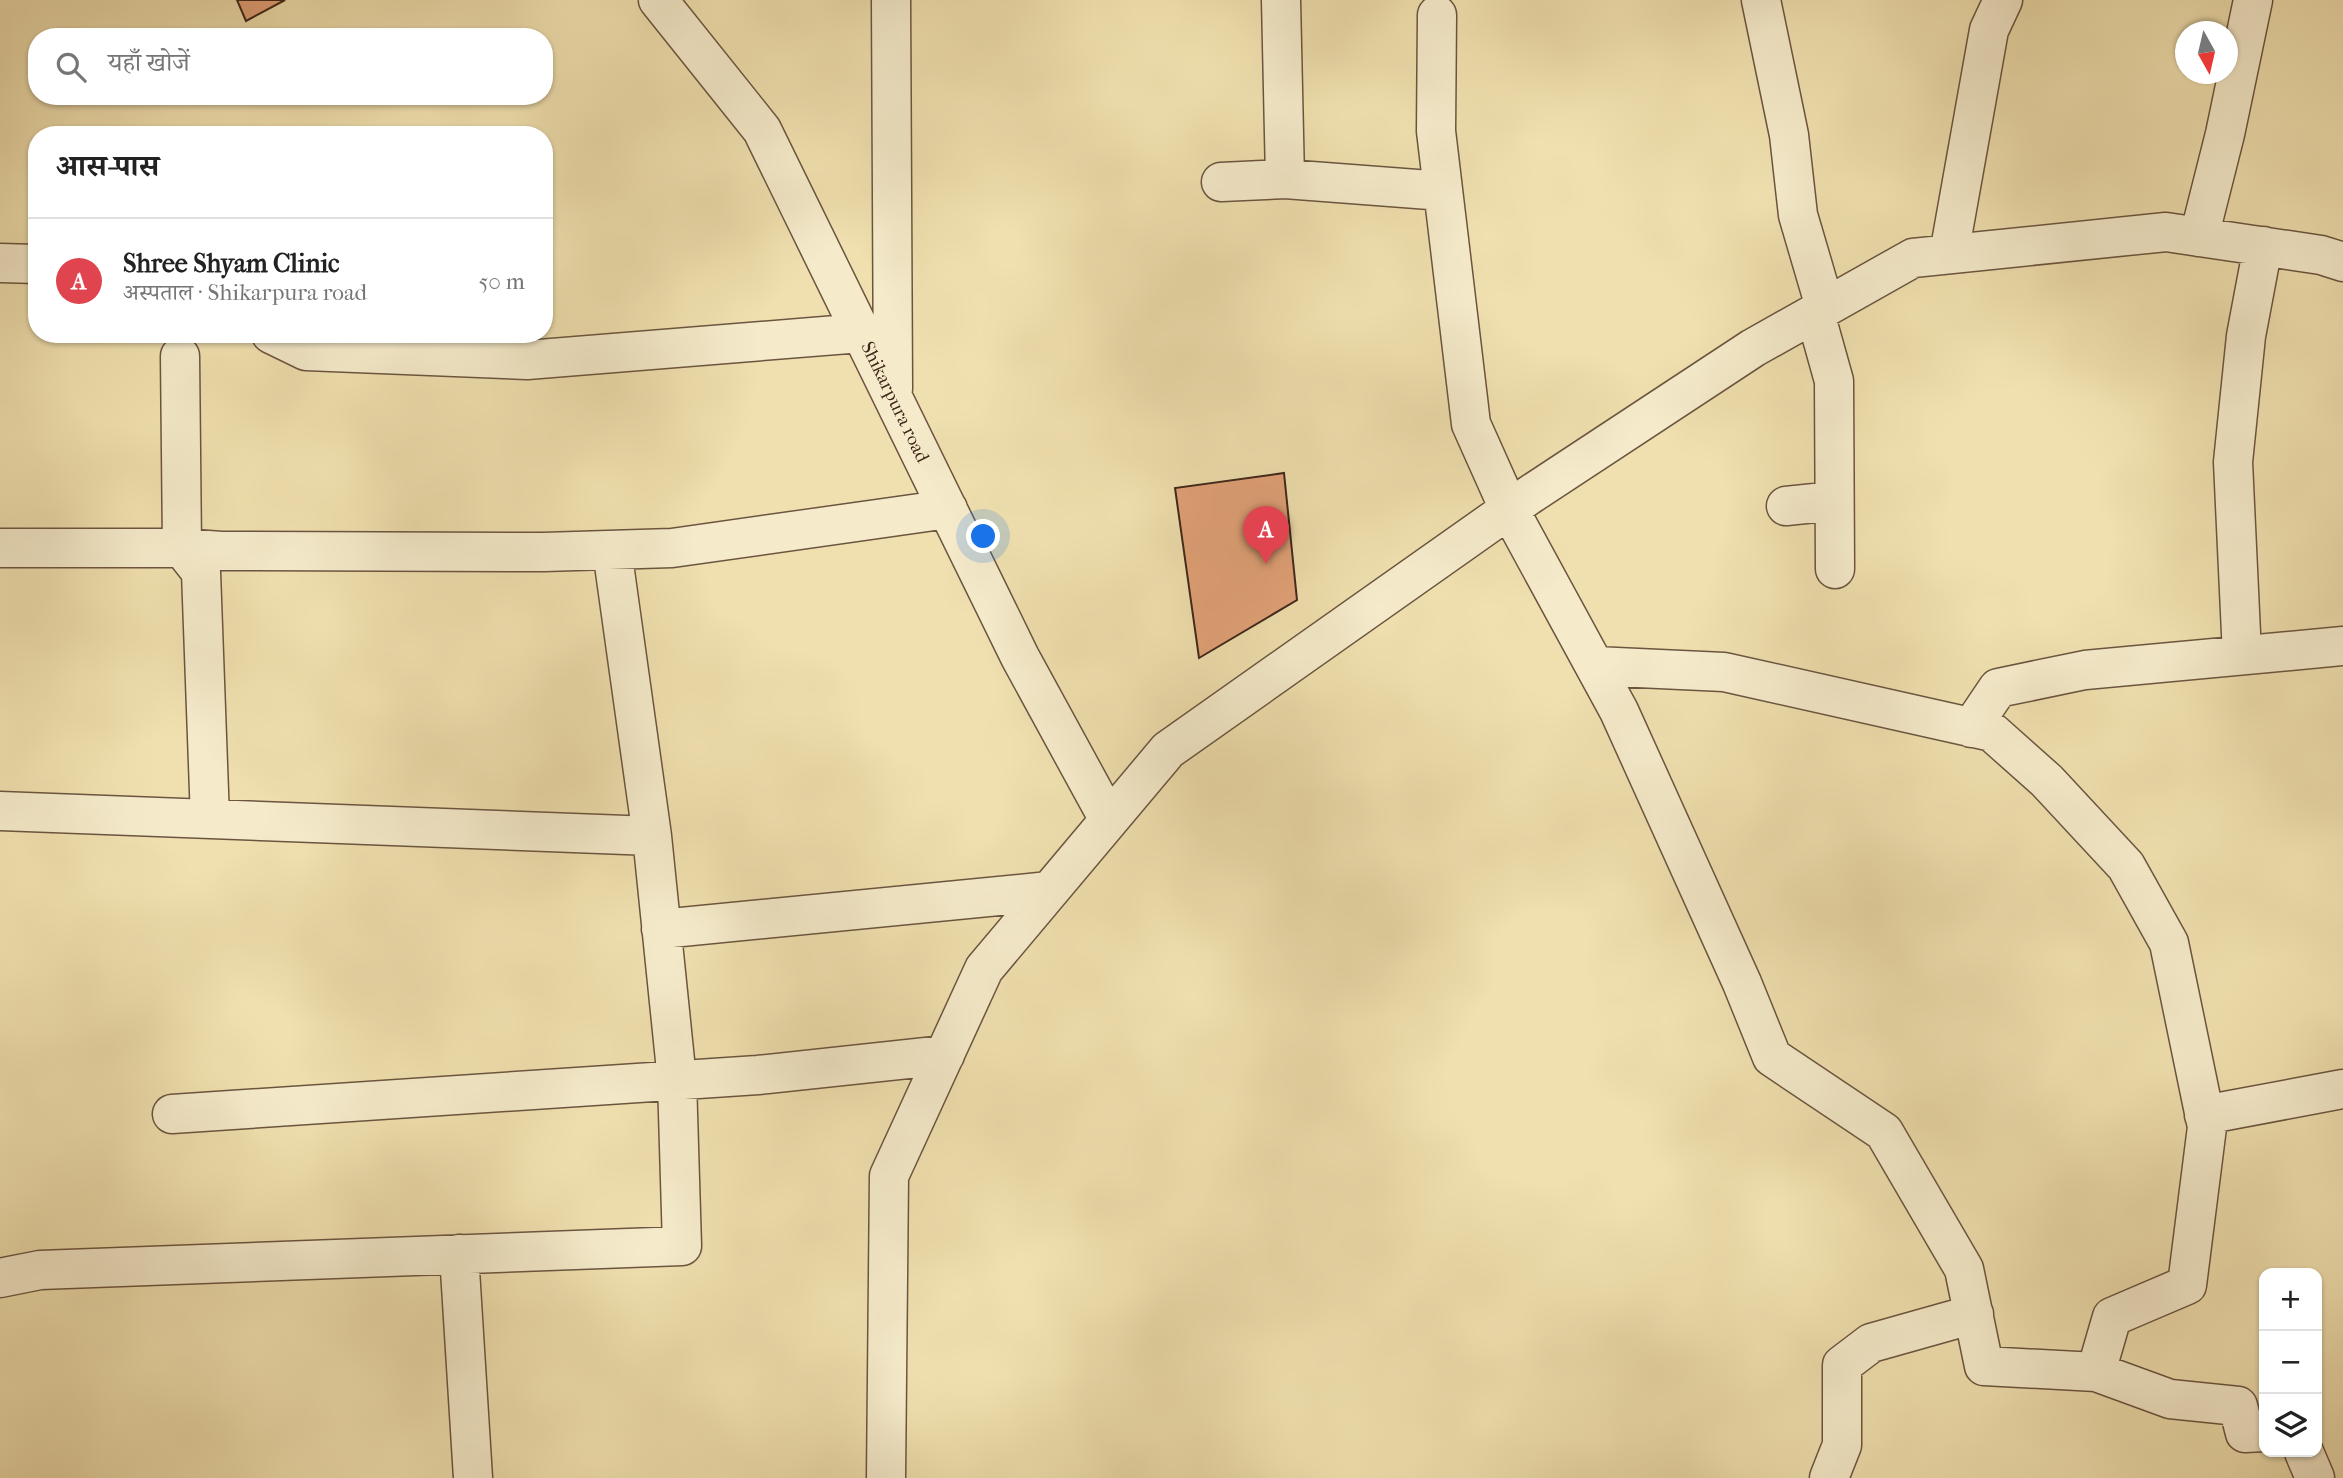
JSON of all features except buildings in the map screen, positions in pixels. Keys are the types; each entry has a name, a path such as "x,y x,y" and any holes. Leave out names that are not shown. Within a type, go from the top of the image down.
{"street":[{"name":"Shikarpura road","path":"658,0 762,130 1020,657 1109,820"},
{"path":"891,0 893,398"},
{"path":"1281,0 1285,179"},
{"path":"1761,0 1789,135 1798,215 1834,381 1835,569"},
{"path":"1949,254 1989,30 2003,0"},
{"path":"2199,237 2225,134 2253,0"},
{"path":"1437,15 1436,131 1471,424 1509,509 1625,723 1742,983 1772,1057 1884,1132 1964,1269 1984,1366 2096,1372 2170,1399 2238,1406 2245,1433 2259,1432"},
{"path":"1221,182 1285,179 1443,191"},
{"path":"886,1478 890,1176 984,970 1168,750 1509,509 1753,348 1913,258 2166,232 2321,255 2343,262"},
{"path":"2242,655 2234,462 2246,336 2263,246"},
{"path":"0,263 28,264"},
{"path":"290,343 306,351 527,360 861,333"},
{"path":"180,356 182,548 201,572 209,819"},
{"path":"1786,506 1835,501"},
{"path":"0,548 182,548 221,551 671,548 948,509"},
{"path":"0,1278 40,1270 682,1246 677,1080 652,836 611,550"},
{"path":"1970,728 1998,688 2085,670 2343,646"},
{"path":"1595,666 1724,672 1992,732 2047,781 2126,866 2169,943 2207,1127 2186,1284 2112,1317 2096,1372"},
{"path":"0,811 652,836"},
{"path":"661,929 1049,891"},
{"path":"172,1114 758,1075 945,1055"},
{"path":"2204,1115 2343,1089"},
{"path":"459,1254 472,1478"},
{"path":"1829,1478 1842,1445 1842,1365 1871,1343 1973,1314"},
{"path":"2306,1457 2315,1478"}],"place":[{"name":"Shree Shyam Clinic","path":"1266,564"}]}
